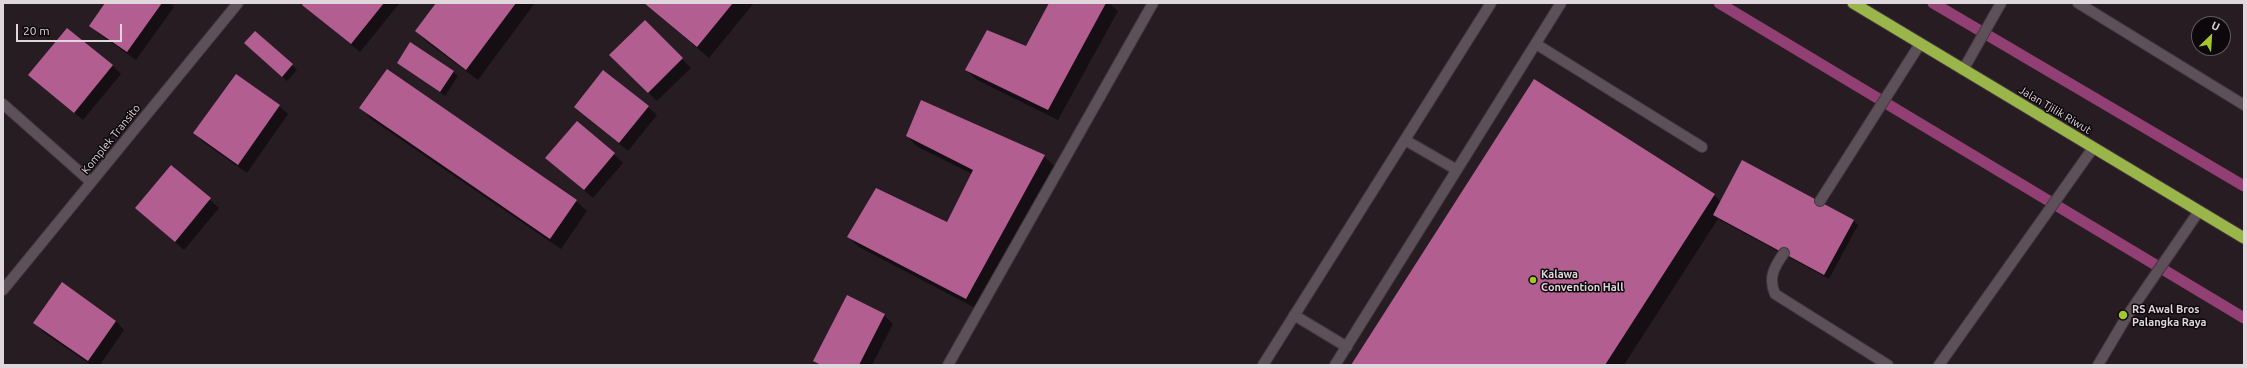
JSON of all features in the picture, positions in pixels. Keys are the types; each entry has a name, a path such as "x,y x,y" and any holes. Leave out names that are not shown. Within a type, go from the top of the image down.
{"highway":[{"name":"Jalan Tjilik Riwut","path":"1853,3 2244,238"}],"street":[{"name":"Komplek Transito","path":"3,290 238,3"},
{"path":"948,365 1153,3"},
{"path":"1263,365 1491,3"},
{"path":"1335,365 1561,3"},
{"path":"1963,70 2001,3"},
{"path":"2078,3 2244,105"},
{"path":"1536,44 1702,147"},
{"path":"1820,201 1920,44"},
{"path":"3,104 91,182"},
{"path":"1405,140 1457,170"},
{"path":"1939,365 2093,148"},
{"path":"2098,365 2127,316 2199,211"},
{"path":"1784,253 1774,268 1771,284 1775,294 1888,365"},
{"path":"1294,315 1347,347"}],"building":[{"path":"105,3 162,3 127,52 89,26"},
{"path":"303,3 384,3 351,44 302,5"},
{"path":"436,3 516,3 466,70 415,31"},
{"path":"644,3 733,3 697,47"},
{"path":"1049,3 1106,3 1048,110 965,70 987,30 1026,46"},
{"path":"645,20 683,58 648,93 609,55"},
{"path":"67,28 113,65 74,113 28,75"},
{"path":"255,31 293,64 282,77 244,43"},
{"path":"410,42 454,71 440,92 397,63"},
{"path":"387,69 577,200 550,239 359,108"},
{"path":"603,70 649,106 619,143 574,107"},
{"path":"236,74 280,105 238,165 193,133"},
{"name":"Kalawa Convention Hall","path":"1534,79 1715,194 1605,365 1351,365"},
{"path":"921,100 1045,155 966,299 847,237 876,188 947,222 973,170 906,136"},
{"path":"577,121 615,153 584,190 545,158"},
{"path":"1742,160 1854,220 1824,275 1713,215"},
{"path":"171,165 211,198 175,242 135,208"},
{"path":"62,282 116,321 88,361 33,323"},
{"path":"847,295 885,314 859,365 821,365 813,361"}],"waterway":[{"path":"1719,3 2244,318"},
{"path":"1933,3 2244,186"}],"place":[{"name":"Kalawa Convention Hall","path":"1533,280"},
{"name":"RS Awal Bros Palangka Raya","path":"2123,315"}]}
